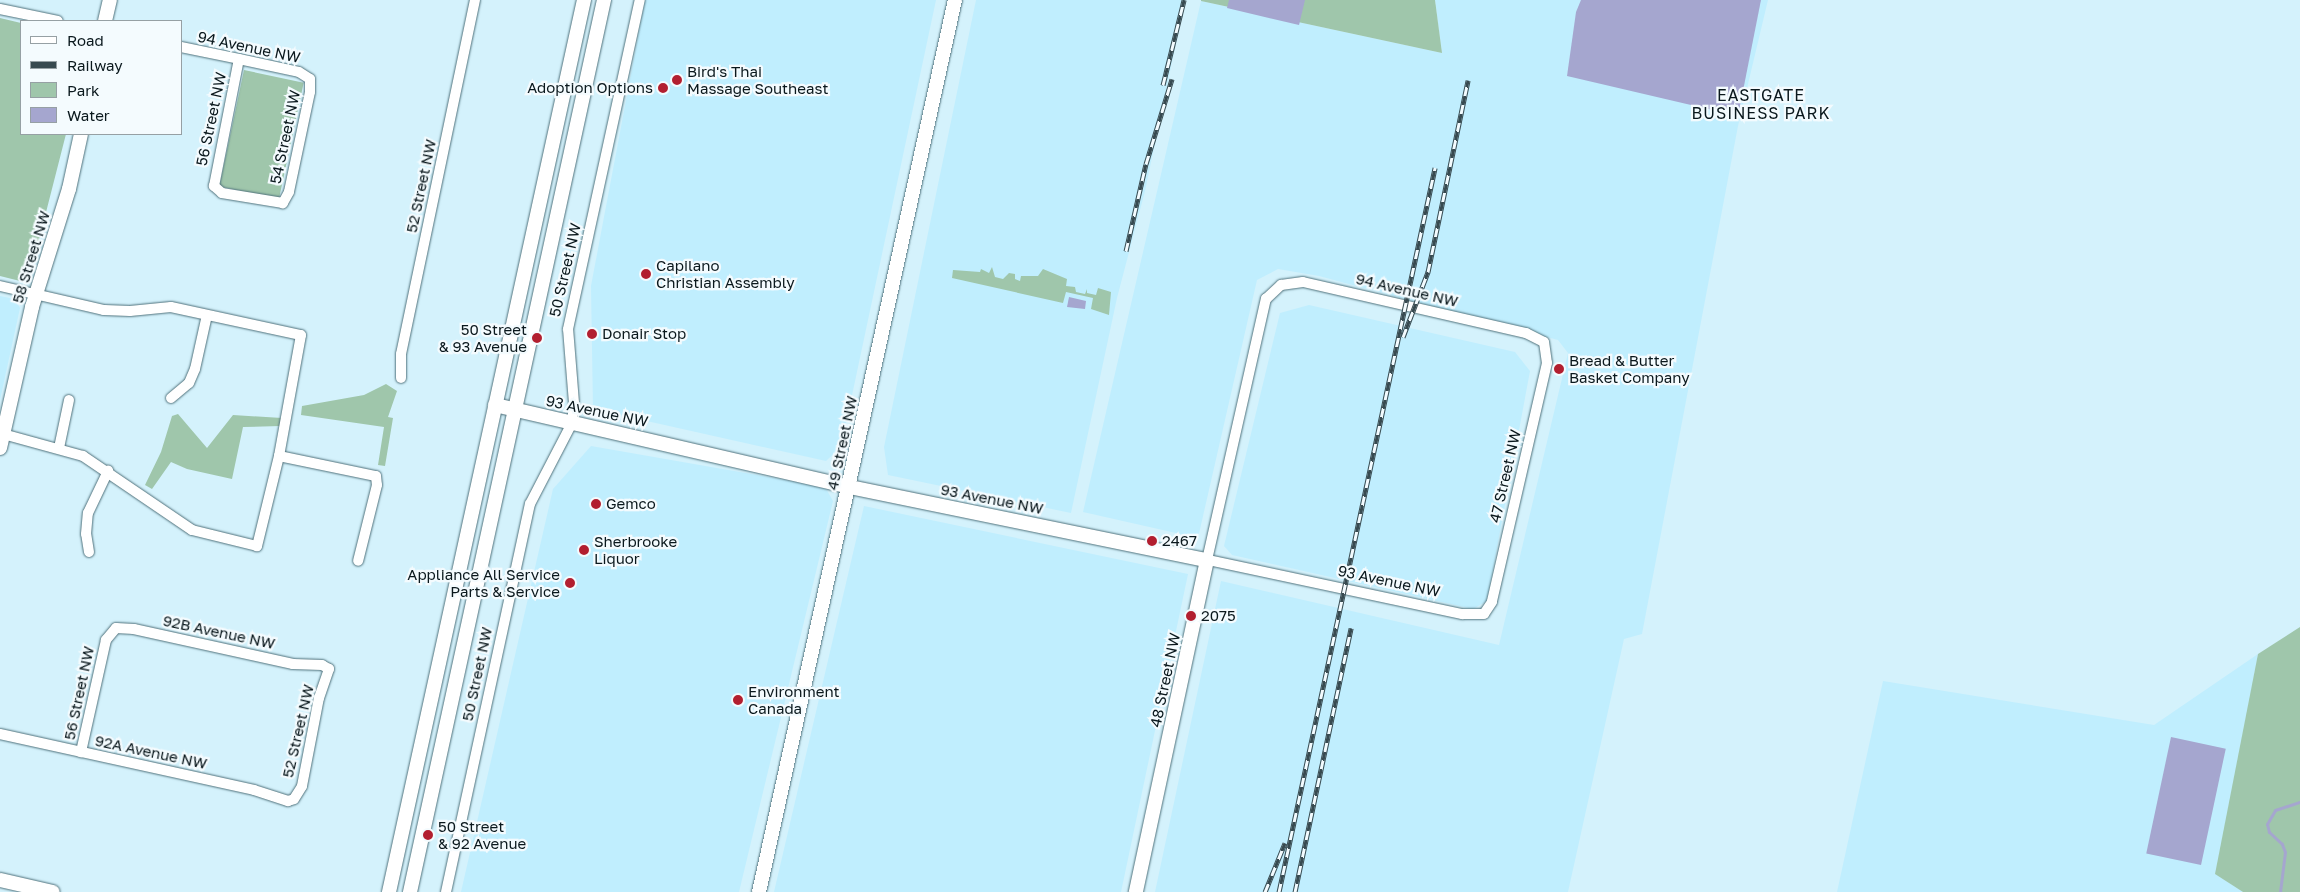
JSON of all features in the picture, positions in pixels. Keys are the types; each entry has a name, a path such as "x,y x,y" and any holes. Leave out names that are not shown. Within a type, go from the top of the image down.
{"street":[{"path":"105,20 110,0"},
{"name":"52 Street NW","path":"401,378 401,354 475,0"},
{"path":"389,892 584,0"},
{"name":"50 Street NW","path":"410,892 604,0"},
{"name":"50 Street NW","path":"446,892 530,504 572,423 574,403 568,329 640,0"},
{"name":"49 Street NW","path":"759,892 850,487 955,0"},
{"path":"0,9 53,20"},
{"name":"94 Avenue NW","path":"182,47 299,72 310,79"},
{"name":"56 Street NW","path":"239,59 214,186 222,193 276,204 285,202"},
{"name":"54 Street NW","path":"285,202 310,92 310,79"},
{"name":"58 Street NW","path":"0,448 36,294 69,189 81,135"},
{"name":"94 Avenue NW","path":"1266,299 1281,284 1303,282 1526,333 1544,342"},
{"path":"0,286 113,311 171,307 301,335 278,456 257,546 192,530 108,471 59,448 3,434"},
{"name":"48 Street NW","path":"1136,892 1207,560 1266,299"},
{"path":"171,398 188,383 195,369 207,315"},
{"name":"47 Street NW","path":"1484,614 1492,602 1547,363 1544,342"},
{"path":"59,448 69,400"},
{"name":"93 Avenue NW","path":"495,405 850,487 1462,614 1484,614"},
{"path":"278,456 376,476 378,480 358,561"},
{"path":"89,552 86,534 88,513 108,471"},
{"name":"92B Avenue NW","path":"106,640 116,628 123,627 293,664 322,665 329,669"},
{"name":"56 Street NW","path":"81,752 106,640"},
{"name":"52 Street NW","path":"294,799 302,786 319,698 329,669"},
{"name":"92A Avenue NW","path":"0,734 254,790 278,798 294,799"},
{"path":"0,880 53,892"}],"shaded area":[{"path":"645,0 936,0 841,447 826,461 593,409 591,286"},
{"path":"976,0 1185,0 1145,191 1117,298 1071,513 888,475 884,447"},
{"path":"1435,0 1768,0 1738,126 1642,634 1624,639 1568,892 1155,892 1221,581 1499,645 1568,353 1558,340 1319,276 1278,269 1257,280 1198,538 1083,512 1201,1 1442,53"},
{"path":"0,296 15,299 20,308 0,400"},
{"path":"1309,305 1515,352 1530,371 1487,601 1473,609 1232,555 1224,546 1280,313"},
{"path":"591,446 825,487 833,501 739,892 461,892 553,489"},
{"path":"864,506 1188,574 1121,892 774,892"},
{"path":"2258,654 2219,876 2243,892 1837,892 1883,681 2154,725"}],"green space":[{"path":"1201,0 1435,0 1442,53 1201,1"},
{"path":"0,18 20,23 20,135 66,135 30,275 20,281 0,276"},
{"path":"244,70 304,83 279,199 219,186"},
{"path":"992,267 995,277 1003,279 1009,273 1015,274 1015,279 1020,281 1021,276 1038,276 1043,269 1067,279 1066,286 1075,287 1076,292 1085,294 1087,289 1087,293 1096,295 1098,288 1111,292 1109,315 1091,309 1093,298 1066,292 1063,303 952,278 953,270 980,272 981,269 989,273"},
{"path":"386,384 397,391 388,417 393,418 385,466 378,465 384,427 301,415 302,406 364,395"},
{"path":"178,414 207,448 233,415 282,418 280,426 243,427 232,479 187,469 171,462 152,489 145,485 161,452 172,416"},
{"path":"2300,627 2300,892 2243,892 2215,874 2258,654"}],"water":[{"path":"1229,0 1305,0 1299,25 1227,8"},
{"path":"1581,0 1761,0 1738,116 1567,76 1576,12"},
{"path":"1069,297 1086,301 1085,309 1067,307"},
{"path":"2171,737 2226,749 2201,865 2146,853"}],"waterway":[{"path":"2280,892 2285,852 2282,844 2269,832 2267,824 2275,810 2300,802"}],"railway":[{"path":"1163,85 1184,0"},
{"path":"1126,251 1146,164 1172,79"},
{"path":"1403,337 1428,272 1468,80"},
{"path":"1279,892 1435,168"},
{"path":"1295,892 1351,628"},
{"path":"1265,892 1285,843"}],"place":[{"name":"Bird's Thai Massage Southeast","path":"677,80"},
{"name":"Adoption Options","path":"663,88"},
{"name":"Capilano Christian Assembly","path":"646,274"},
{"name":"Donair Stop","path":"592,334"},
{"name":"50 Street & 93 Avenue","path":"537,338"},
{"name":"Bread & Butter Basket Company","path":"1559,369"},
{"name":"Gemco","path":"596,504"},
{"name":"2467","path":"1152,541"},
{"name":"Sherbrooke Liquor","path":"584,550"},
{"name":"Appliance All Service Parts & Service","path":"570,583"},
{"name":"2075","path":"1191,616"},
{"name":"Environment Canada","path":"738,700"},
{"name":"50 Street & 92 Avenue","path":"428,835"}],"district":[{"name":"EASTGATE BUSINESS PARK","path":"1761,104"}]}
